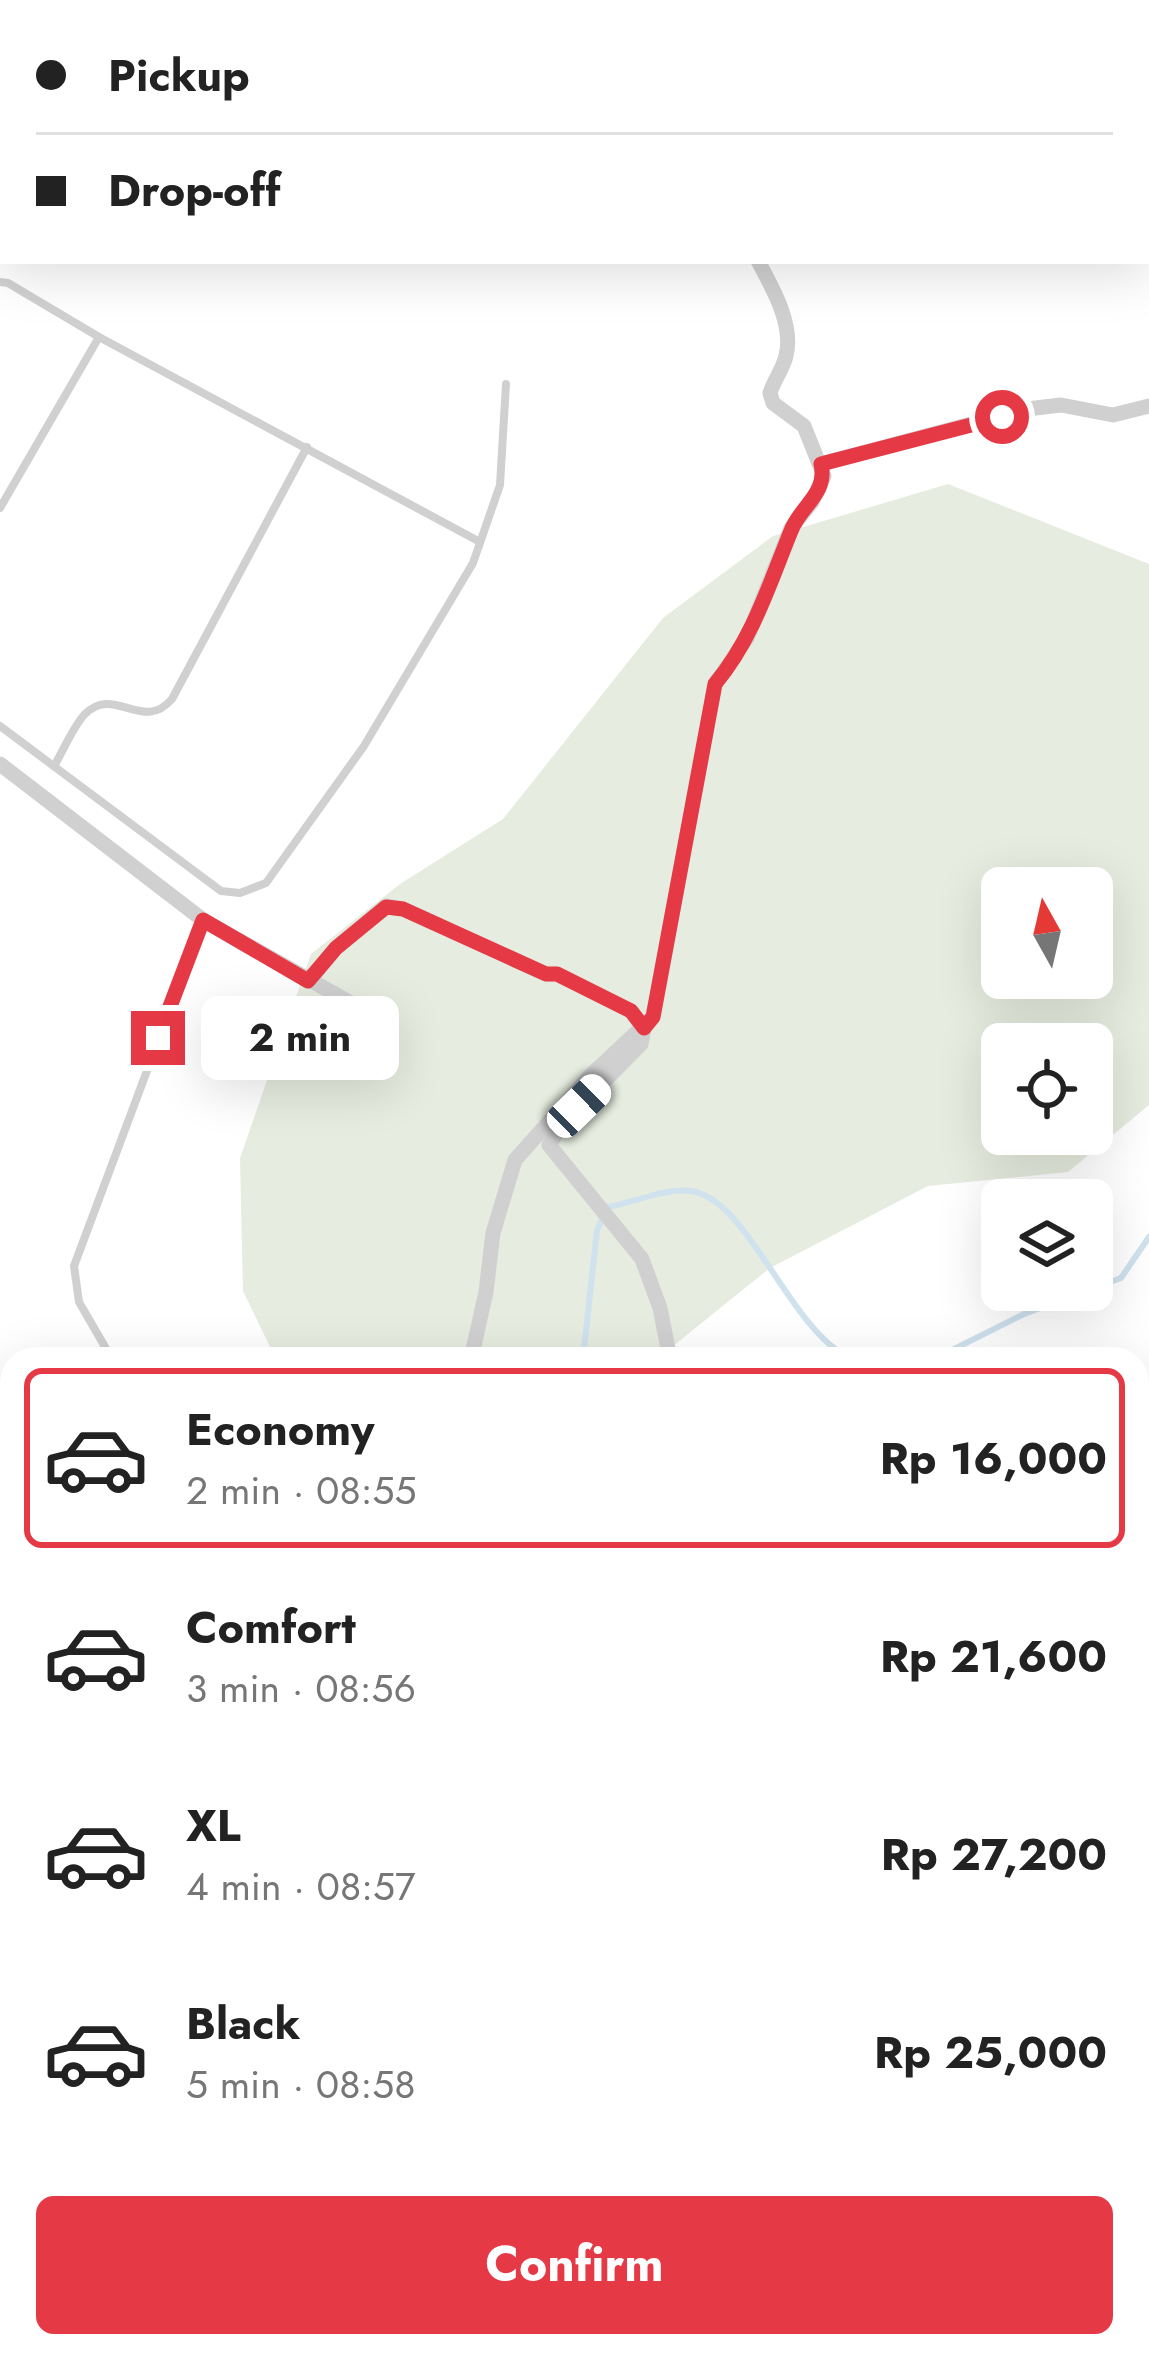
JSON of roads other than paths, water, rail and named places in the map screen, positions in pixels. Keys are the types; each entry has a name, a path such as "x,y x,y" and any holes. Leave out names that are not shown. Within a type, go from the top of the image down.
{"street":[{"path":"474,1347 493,1233 515,1160 590,1076 653,1017 715,684 747,638 791,528 821,485 821,464 804,426 773,403 770,393 786,360 788,344 769,278 760,264"},
{"path":"821,464 1027,409 1061,405 1113,415 1149,406"},
{"path":"0,764 203,920 365,1011"},
{"path":"308,981 336,948 386,907 403,909 546,974 557,974 631,1011 644,1028 641,1044 562,1124 549,1145 642,1259 661,1308 668,1347"}],"lane":[{"path":"0,283 8,283 480,542"},
{"path":"0,508 99,337"},
{"path":"0,726 221,891 240,893 266,883 364,746 473,563 500,484 506,384"},
{"path":"54,766 84,715 99,706 117,704 150,715 172,699 307,447"},
{"path":"105,1347 79,1302 74,1266 203,920"}],"waterway":[{"path":"584,1347 597,1230 608,1207 681,1191 712,1199 732,1216 808,1321 834,1347"},
{"path":"958,1347 1024,1314 1121,1278 1149,1237"}]}
